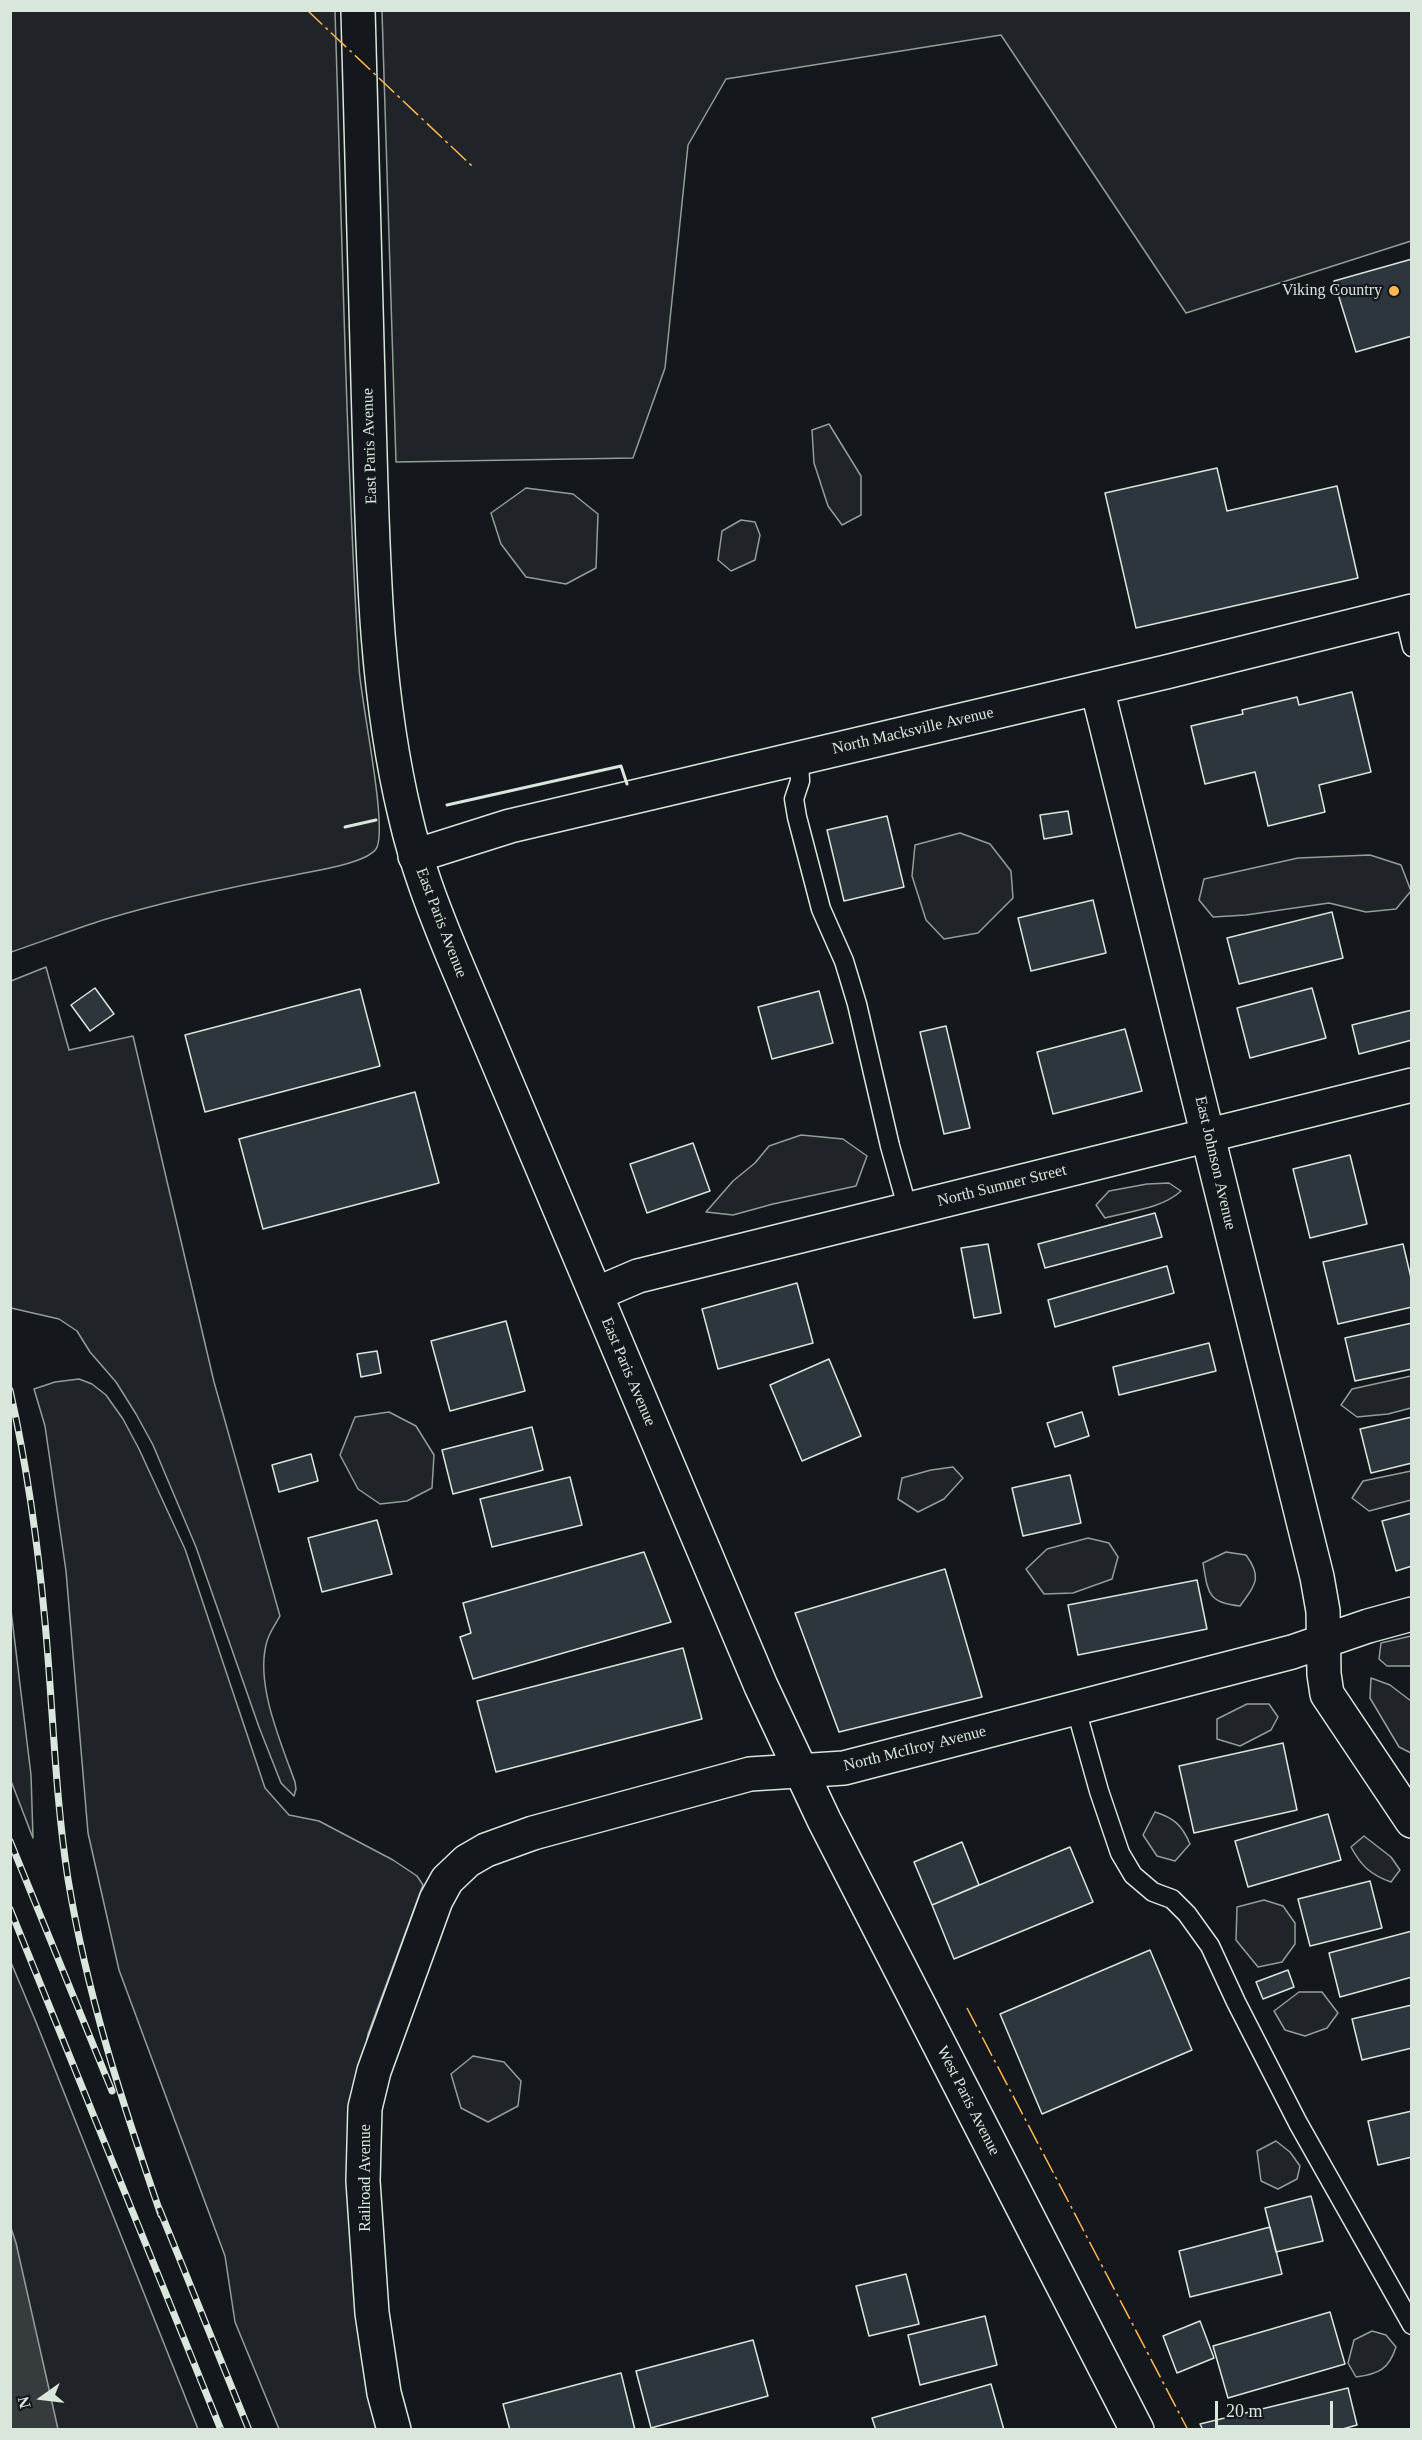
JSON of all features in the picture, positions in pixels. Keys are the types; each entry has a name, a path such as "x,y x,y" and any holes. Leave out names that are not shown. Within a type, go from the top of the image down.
{"street":[{"name":"East Paris Avenue","path":"358,10 373,548 381,670 390,739 404,814 416,856 453,956 761,1686 801,1771"},
{"name":"North Macksville Avenue","path":"416,856 510,826 1097,688 1408,612"},
{"name":"East Johnson Avenue","path":"1097,688 1317,1577 1323,1611 1324,1674 1327,1694 1412,1821"},
{"name":"North Sumner Street","path":"596,1294 638,1276 1412,1085"},
{"name":"North McIlroy Avenue","path":"423,1934 436,1900 447,1880 467,1861 486,1850 533,1833 750,1774 844,1768 1292,1652 1412,1614"},
{"name":"West Paris Avenue","path":"801,1771 1137,2430"},
{"name":"Railroad Avenue","path":"394,2430 384,2393 372,2313 363,2181 365,2108 374,2070 423,1934"}],"lane":[{"path":"1408,612 1412,647"},
{"path":"799,759 800,782 794,799 797,817 821,909 844,961 857,1004 890,1146 908,1210"},
{"path":"1076,1709 1099,1791 1120,1853 1133,1875 1154,1892 1172,1899 1187,1914 1209,1946 1298,2123 1412,2325"}],"shaded area":[{"path":"10,11 335,11 348,421 359,667 379,817 379,837 376,849 361,859 326,869 151,907 103,920 11,952"},
{"path":"382,11 1411,11 1411,241 1186,313 1001,35 726,79 688,145 665,368 633,458 396,462"},
{"path":"829,424 861,476 861,515 842,525 828,506 814,463 812,430"},
{"path":"526,488 573,494 598,514 596,568 566,584 526,577 501,544 491,513"},
{"path":"741,520 755,522 760,535 755,560 731,571 718,560 722,531"},
{"path":"960,833 990,844 1011,871 1013,898 978,933 944,939 926,920 912,876 915,845"},
{"path":"1370,855 1401,865 1411,891 1396,909 1366,912 1329,903 1246,915 1213,917 1199,900 1204,879 1298,858"},
{"path":"46,967 69,1050 133,1036 214,1382 280,1616 267,1641 264,1678 277,1732 295,1782 294,1796 281,1783 196,1547 153,1445 136,1414 116,1382 90,1352 77,1331 59,1319 11,1308 11,981"},
{"path":"801,1135 843,1139 867,1156 856,1186 733,1215 706,1212 733,1181 755,1163 769,1146"},
{"path":"1169,1183 1181,1191 1164,1202 1145,1209 1105,1218 1096,1205 1109,1191 1147,1184"},
{"path":"1411,1376 1411,1408 1388,1414 1357,1417 1341,1405 1352,1389"},
{"path":"79,1379 92,1384 106,1395 123,1419 185,1549 265,1788 289,1815 319,1821 393,1860 417,1876 423,1885 368,2034 362,2072 382,2429 279,2429 235,2322 225,2256 119,1970 88,1833 66,1571 45,1426 34,1389 55,1382"},
{"path":"389,1412 416,1426 434,1455 432,1488 407,1501 380,1504 358,1489 340,1455 355,1417"},
{"path":"953,1467 963,1478 944,1499 918,1512 898,1499 902,1478"},
{"path":"1411,1471 1411,1500 1369,1511 1352,1498 1363,1481"},
{"path":"1088,1538 1109,1543 1118,1557 1112,1579 1073,1593 1044,1594 1026,1569 1047,1549"},
{"path":"1226,1552 1246,1555 1256,1576 1253,1587 1240,1606 1215,1599 1206,1582 1203,1563"},
{"path":"10,1602 31,1775 33,1838 11,1781"},
{"path":"1411,1636 1411,1666 1387,1666 1379,1659 1381,1643"},
{"path":"1371,1678 1390,1685 1411,1701 1411,1753 1399,1747 1370,1698"},
{"path":"1247,1704 1269,1704 1278,1717 1271,1730 1240,1746 1217,1739 1217,1719"},
{"path":"1155,1812 1177,1823 1190,1844 1175,1861 1157,1856 1143,1835"},
{"path":"1364,1836 1391,1857 1400,1870 1391,1882 1367,1869 1355,1854 1351,1847"},
{"path":"1264,1900 1283,1906 1295,1923 1295,1944 1282,1962 1258,1967 1236,1940 1237,1907"},
{"path":"10,1960 36,2022 198,2429 11,2429"},
{"path":"1299,1992 1322,1992 1338,2013 1327,2028 1305,2036 1285,2030 1274,2011"},
{"path":"473,2056 504,2062 521,2081 518,2106 488,2122 461,2108 451,2074"},
{"path":"1276,2141 1290,2152 1300,2166 1297,2179 1278,2189 1261,2181 1257,2151"},
{"path":"10,2225 16,2243 58,2429 11,2429"},
{"path":"1372,2331 1386,2335 1396,2347 1390,2361 1382,2369 1356,2377 1348,2363 1354,2340"}],"building":[{"path":"1412,259 1412,336 1356,352 1334,281"},
{"path":"1217,468 1227,511 1337,486 1358,578 1136,628 1105,493"},
{"path":"1352,692 1371,772 1319,785 1325,812 1268,826 1255,772 1205,784 1191,726 1243,714 1242,710 1297,697 1299,705"},
{"path":"1068,811 1072,834 1044,839 1040,815"},
{"path":"887,816 904,887 844,901 827,830"},
{"path":"1093,900 1106,953 1031,971 1018,918"},
{"path":"1332,912 1343,958 1239,984 1227,938"},
{"path":"95,988 114,1014 90,1031 71,1005"},
{"path":"1312,988 1326,1038 1250,1058 1237,1008"},
{"path":"360,989 380,1066 205,1112 185,1035"},
{"path":"819,991 833,1043 772,1059 758,1007"},
{"path":"1412,1010 1412,1040 1359,1054 1352,1025"},
{"path":"946,1026 970,1128 944,1134 920,1032"},
{"path":"1125,1029 1142,1091 1053,1114 1037,1052"},
{"path":"415,1092 439,1183 263,1229 239,1139"},
{"path":"693,1143 710,1191 647,1213 630,1164"},
{"path":"1350,1155 1367,1224 1310,1238 1293,1169"},
{"path":"1155,1213 1162,1237 1045,1268 1038,1244"},
{"path":"988,1244 1001,1313 974,1318 961,1248"},
{"path":"1403,1244 1412,1282 1412,1307 1338,1324 1323,1262"},
{"path":"1167,1266 1174,1293 1055,1327 1048,1300"},
{"path":"797,1283 813,1343 718,1369 702,1309"},
{"path":"506,1321 525,1391 450,1411 431,1341"},
{"path":"1412,1323 1412,1369 1355,1381 1345,1338"},
{"path":"1209,1343 1216,1371 1119,1395 1113,1367"},
{"path":"377,1351 381,1373 361,1377 357,1354"},
{"path":"829,1359 861,1436 802,1461 770,1385"},
{"path":"1082,1412 1089,1436 1055,1447 1047,1423"},
{"path":"1412,1417 1412,1463 1371,1473 1360,1429"},
{"path":"532,1427 543,1470 453,1494 442,1450"},
{"path":"311,1454 318,1481 279,1492 272,1465"},
{"path":"1070,1475 1081,1523 1023,1536 1012,1488"},
{"path":"570,1477 582,1525 492,1547 480,1499"},
{"path":"1412,1513 1412,1566 1396,1571 1382,1521"},
{"path":"377,1520 392,1574 322,1592 308,1538"},
{"path":"644,1552 671,1622 473,1679 460,1637 471,1633 463,1603"},
{"path":"945,1569 982,1697 839,1732 795,1613"},
{"path":"1197,1580 1207,1629 1078,1655 1068,1605"},
{"path":"683,1648 702,1719 496,1772 477,1701"},
{"path":"1283,1743 1297,1810 1194,1833 1179,1766"},
{"path":"1328,1814 1341,1860 1248,1887 1235,1841"},
{"path":"962,1842 979,1885 932,1905 914,1862"},
{"path":"1070,1847 1093,1902 954,1959 932,1905"},
{"path":"1370,1881 1382,1928 1310,1946 1298,1899"},
{"path":"1412,1931 1412,1977 1340,1997 1329,1953"},
{"path":"1150,1950 1192,2050 1042,2114 1000,2014"},
{"path":"1288,1970 1294,1987 1263,1999 1256,1982"},
{"path":"1412,2005 1412,2048 1362,2060 1352,2019"},
{"path":"1412,2111 1412,2157 1378,2165 1368,2121"},
{"path":"1311,2196 1323,2241 1276,2252 1265,2208"},
{"path":"1270,2227 1282,2274 1190,2297 1179,2251"},
{"path":"906,2274 919,2324 869,2336 856,2286"},
{"path":"1330,2312 1345,2364 1228,2398 1213,2346"},
{"path":"985,2316 997,2365 920,2385 908,2335"},
{"path":"1200,2321 1214,2358 1177,2373 1163,2336"},
{"path":"753,2340 768,2396 651,2428 636,2371"},
{"path":"621,2373 635,2430 510,2430 503,2404"},
{"path":"991,2384 1004,2430 876,2430 872,2418"},
{"path":"1348,2388 1357,2425 1339,2430 1203,2430 1200,2424"}],"railway":[{"path":"10,1390 27,1477 39,1564 60,1816 68,1879 85,1965 107,2049 161,2215"},
{"path":"10,1841 112,2091"},
{"path":"10,1909 221,2430"},
{"path":"159,2208 249,2430"}],"wall":[{"path":"447,805 621,766 627,784"},
{"path":"345,827 376,820"}],"power":[{"path":"307,10 473,167"},
{"path":"967,2008 1188,2430"}],"place":[{"name":"Viking Country","path":"1394,291"}]}
